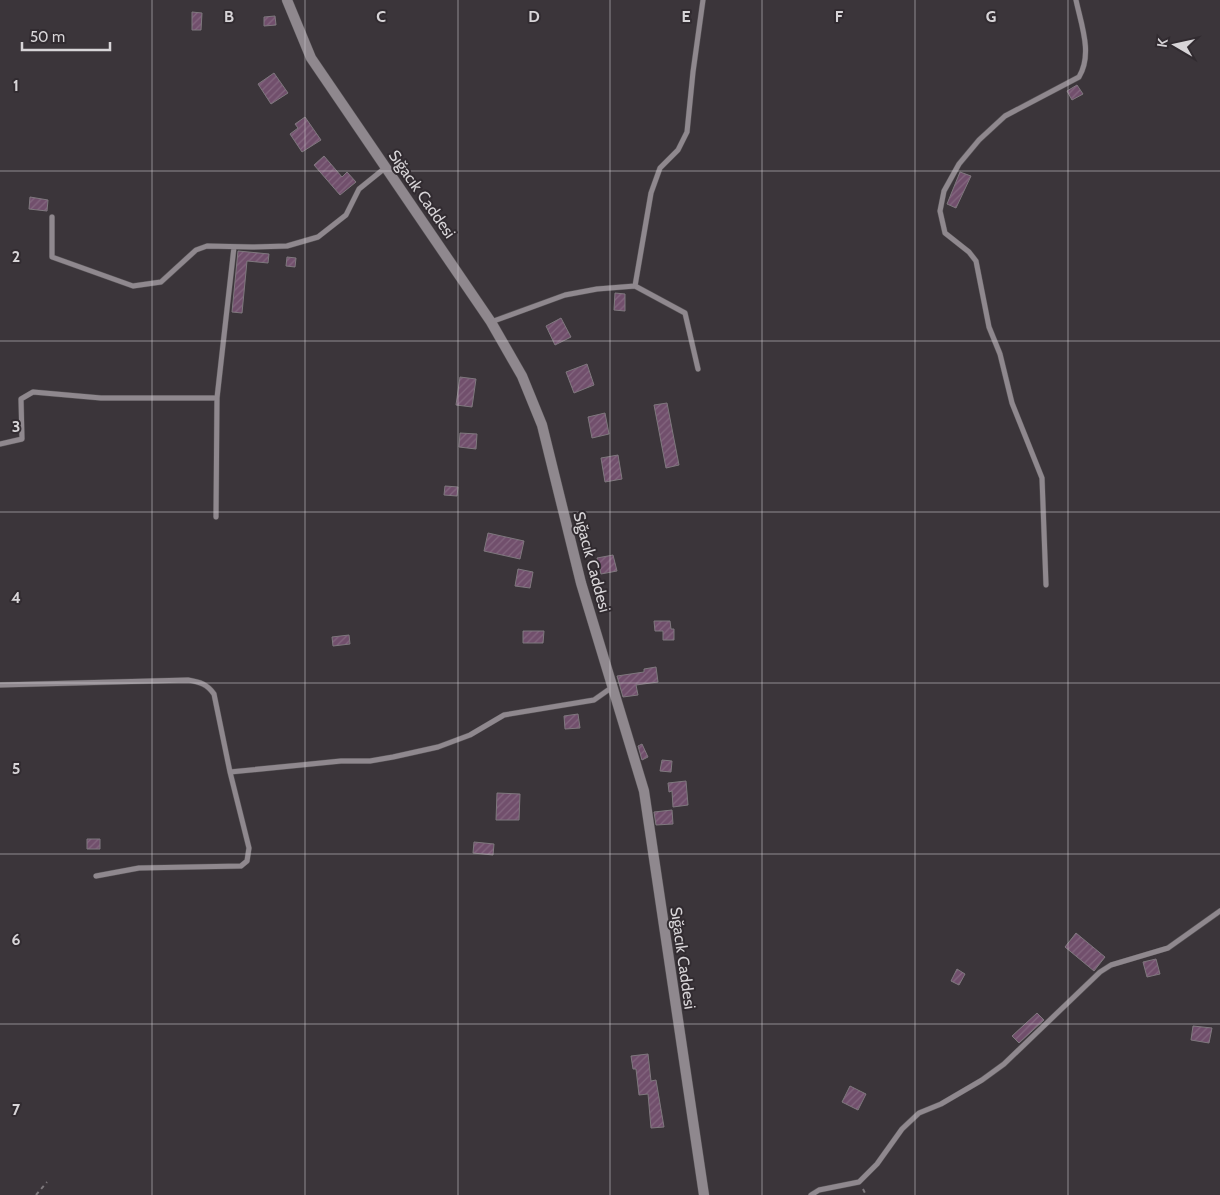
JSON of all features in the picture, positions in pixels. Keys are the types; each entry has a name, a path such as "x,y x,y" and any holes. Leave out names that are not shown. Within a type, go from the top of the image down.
{"main road":[{"name":"Sığacık Caddesi","path":"287,0 311,58 492,322 522,376 542,425 581,583 611,688 636,759 644,791 671,986 704,1195"}],"street":[{"path":"635,286 650,202 660,168 678,150 687,132 693,72 704,0"},
{"path":"1046,585 1042,478 1012,403 1000,354 990,327 976,261 969,252 945,233 940,210 948,184 959,164 978,140 1005,116 1079,77 1083,70 1085,45 1076,0"},
{"path":"52,217 52,257 133,286 161,282 196,250 207,246 288,246 318,237 346,215 360,189 385,168"},
{"path":"216,516 217,398 234,247"},
{"path":"492,322 565,295 597,289 635,286 685,314 698,369"},
{"path":"0,444 22,439 21,399 33,392 101,398 217,398"},
{"path":"0,684 188,680 199,682 208,687 214,694 230,772 249,848 247,861 241,866 139,868 96,876"},
{"path":"230,772 340,761 370,761 393,757 438,746 470,735 504,714 594,700 611,688"},
{"path":"811,1195 819,1190 859,1182 877,1164 902,1129 919,1113 941,1104 982,1080 1004,1064 1100,972 1111,965 1168,948 1220,911"}],"path":[{"path":"36,1195 47,1182"}],"building":[{"path":"192,12 202,13 201,30 192,30"},
{"path":"275,16 276,25 264,26 264,17"},
{"path":"274,73 288,93 271,104 258,84"},
{"path":"1077,85 1083,94 1072,100 1067,91"},
{"path":"305,117 321,140 302,152 290,134 298,128 295,124"},
{"path":"324,156 342,177 347,172 356,182 340,195 314,165"},
{"path":"960,172 971,176 956,208 947,204"},
{"path":"30,197 48,200 47,211 29,209"},
{"path":"238,251 269,254 268,263 247,261 242,313 232,312"},
{"path":"287,257 296,258 295,267 286,266"},
{"path":"615,293 625,294 625,311 614,310"},
{"path":"561,318 571,337 555,345 546,326"},
{"path":"587,364 594,385 574,393 566,372"},
{"path":"460,377 476,379 472,407 456,405"},
{"path":"667,403 679,465 666,468 654,405"},
{"path":"605,413 609,434 592,438 588,417"},
{"path":"460,433 477,434 476,449 459,447"},
{"path":"618,455 622,479 605,482 601,458"},
{"path":"445,486 458,487 457,496 444,495"},
{"path":"488,533 524,541 520,559 484,551"},
{"path":"613,555 617,571 601,574 597,558"},
{"path":"518,569 533,572 530,588 515,586"},
{"path":"654,621 670,621 671,629 674,629 674,640 663,640 663,631 655,631"},
{"path":"523,631 544,631 543,643 523,643"},
{"path":"349,635 350,644 333,646 332,637"},
{"path":"656,667 658,682 636,685 638,695 623,697 617,676 644,672 644,669"},
{"path":"578,714 580,728 565,729 564,716"},
{"path":"642,744 648,757 642,760 638,746"},
{"path":"662,760 672,761 671,772 660,771"},
{"path":"686,781 688,805 673,807 672,791 669,792 668,783"},
{"path":"497,793 520,794 519,820 496,820"},
{"path":"672,810 673,824 656,825 654,812"},
{"path":"87,839 100,839 100,849 87,849"},
{"path":"474,842 494,844 493,855 473,853"},
{"path":"1076,933 1105,957 1094,971 1065,947"},
{"path":"1156,959 1160,974 1147,977 1143,962"},
{"path":"957,969 965,974 959,985 951,981"},
{"path":"1037,1013 1044,1020 1019,1043 1012,1036"},
{"path":"1193,1026 1212,1028 1209,1043 1191,1040"},
{"path":"648,1054 651,1081 656,1080 664,1127 651,1128 648,1094 639,1095 636,1069 633,1069 631,1056"},
{"path":"850,1086 866,1094 858,1110 842,1102"}]}
